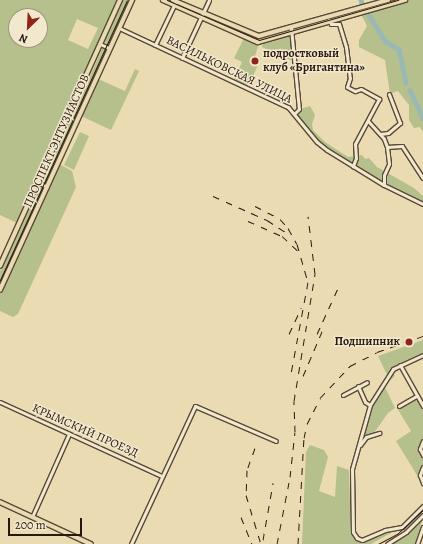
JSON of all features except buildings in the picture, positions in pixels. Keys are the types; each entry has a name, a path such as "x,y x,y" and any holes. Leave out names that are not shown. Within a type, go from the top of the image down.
{"main road":[{"name":"ПРОСПЕКТ ЭНТУЗИАСТОВ","path":"0,266 120,0"},
{"name":"ПРОСПЕКТ ЭНТУЗИАСТОВ","path":"0,290 132,0"},
{"path":"163,0 175,1 202,15 256,36 291,30 405,0"},
{"path":"329,20 388,0"},
{"path":"0,502 91,544"}],"street":[{"path":"182,58 209,0"},
{"path":"155,45 175,1"},
{"path":"329,20 332,24 339,24 346,47 350,78 347,87 355,91 361,89 379,99 355,144 356,158 353,166"},
{"name":"ВАСИЛЬКОВСКАЯ УЛИЦА","path":"119,28 281,104 294,113 317,142 384,185 423,204"},
{"path":"291,30 299,109 294,113"},
{"path":"100,44 110,48"},
{"path":"380,134 388,133 400,124 389,94"},
{"path":"368,121 380,134 387,147 389,164 384,175 384,185"},
{"path":"387,147 402,146 423,178"},
{"path":"38,182 47,187"},
{"path":"423,357 400,365 388,376 370,406 360,433 360,444 352,469 351,484 353,532 357,538 366,539 385,530 402,527 423,506"},
{"path":"400,365 416,396 423,406"},
{"path":"343,395 367,382"},
{"path":"358,386 365,402 370,406"},
{"path":"399,406 416,396"},
{"name":"КРЫМСКИЙ ПРОЕЗД","path":"0,402 162,476"},
{"path":"131,544 195,406 276,441"},
{"path":"360,444 366,438 380,433"},
{"path":"32,518 70,434"},
{"path":"423,441 420,449 423,455"},
{"path":"423,467 420,475 423,483"},
{"path":"387,544 406,532 423,515"},
{"path":"417,544 423,527"}],"green space":[{"path":"0,0 118,0 17,223 0,215","holes":["77,19 98,28 88,49 68,40"]},
{"path":"123,0 130,0 107,45 104,41"},
{"path":"408,0 423,0 423,132 420,127 414,128 409,120 409,105 398,91 390,94 385,60 359,47 359,40 367,26 361,14"},
{"path":"291,35 295,62 262,47 263,43"},
{"path":"244,38 259,43 255,56 261,59 248,86 234,80 242,62 234,58"},
{"path":"103,47 107,51 46,182 42,183"},
{"path":"135,69 139,71 111,130 81,116 98,79 125,91"},
{"path":"310,106 315,115 312,124 313,130 325,142 348,157 362,155 365,159 369,158 377,167 414,188 423,196 423,202 384,183 317,141 294,111"},
{"path":"80,132 89,136 74,170 64,165"},
{"path":"59,164 72,171 76,187 18,314 13,317 0,311 0,294"},
{"path":"40,186 43,189 0,285 0,271"},
{"path":"423,340 423,353 396,365 387,375 378,356"},
{"path":"392,371 395,376 384,385 395,408 388,413 374,433 361,441 361,433 371,407"},
{"path":"416,397 423,407 423,485 396,441 411,431 397,408"},
{"path":"310,445 324,450 328,457 319,491 335,497 337,466 349,470 351,531 356,539 367,540 386,531 398,529 371,544 302,544 306,452"},
{"path":"423,518 415,544 390,544 407,533"}],"waterway":[{"path":"369,15 385,41 399,49 406,82"},
{"path":"410,90 423,118"}],"tram line":[{"path":"0,280 127,0"},
{"path":"167,0 259,40 398,0"},
{"path":"378,544 397,534 423,510"}],"railway":[{"path":"213,196 267,220 287,233"},
{"path":"255,206 280,219 288,228 297,244 308,282 291,374"},
{"path":"277,544 290,477 295,432 294,401 315,274 308,216"},
{"path":"248,221 282,236 297,250"},
{"path":"317,334 339,286"},
{"path":"289,334 301,308"},
{"path":"303,376 323,329"},
{"path":"298,544 304,438 307,424 320,398 350,366 377,352 423,336"},
{"path":"255,448 247,470 246,495 261,544"},
{"path":"263,540 273,483"},
{"path":"241,517 252,544"}],"place":[{"name":"подростковый клуб «Бригантина»","path":"255,61"},
{"name":"Подшипник","path":"409,342"}]}
